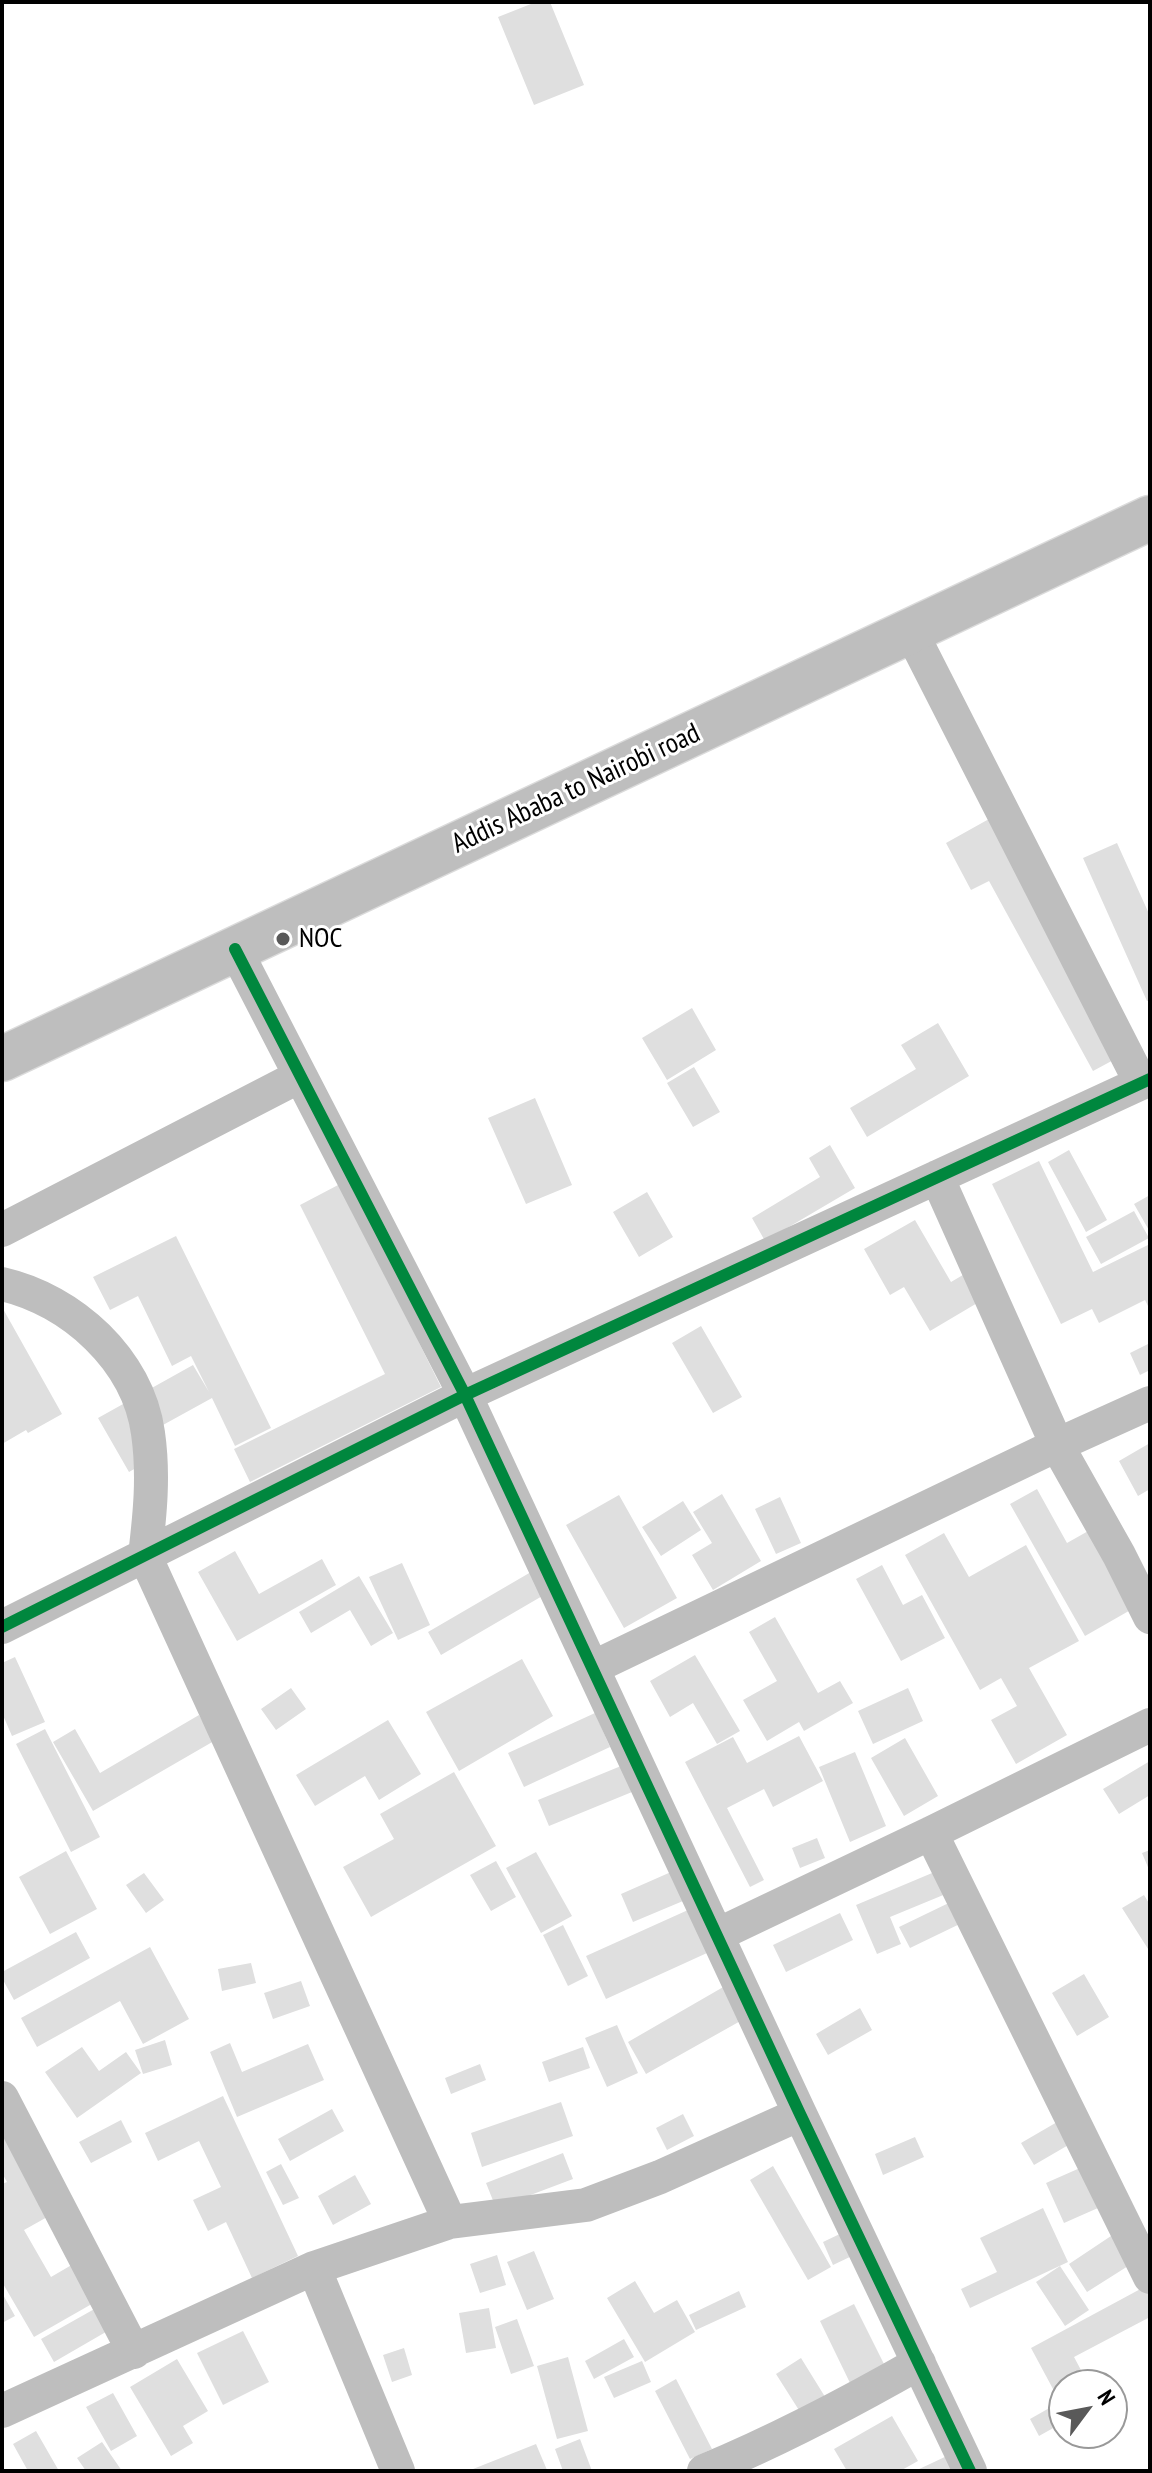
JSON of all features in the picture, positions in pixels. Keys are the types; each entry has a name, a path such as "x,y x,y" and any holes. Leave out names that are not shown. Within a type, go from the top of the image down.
{"highway":[{"name":"Addis Ababa to Nairobi road","path":"2,1059 1150,518"}],"street":[{"path":"2,1627 465,1395 1146,1081 911,632"},
{"path":"235,949 465,1395 970,2471"},
{"path":"2,1230 300,1076"},
{"path":"937,1177 1057,1445 1150,1617"},
{"path":"2,1284 58,1304 84,1325 108,1348 141,1403 148,1431 152,1497 145,1556 450,2222"},
{"path":"592,1668 1150,1403"},
{"path":"717,1935 1148,1732"},
{"path":"931,1833 1150,2277"},
{"path":"2,2098 134,2352"},
{"path":"2,2411 314,2268 450,2222 586,2205 660,2177 800,2114"},
{"path":"314,2268 398,2471"},
{"path":"704,2471 846,2405 919,2363"}],"building":[{"path":"536,2 550,2 584,85 534,105 498,17"},
{"path":"989,819 1119,1057 1093,1071 989,881 971,890 946,843"},
{"path":"1117,843 1150,916 1150,1000 1147,1001 1083,858"},
{"path":"692,1008 716,1050 667,1080 642,1038"},
{"path":"938,1023 969,1076 867,1137 850,1108 916,1069 901,1045"},
{"path":"694,1067 720,1112 693,1127 667,1083"},
{"path":"535,1098 572,1185 526,1204 488,1118"},
{"path":"830,1145 855,1188 765,1241 752,1218 820,1177 809,1158"},
{"path":"1069,1150 1107,1220 1086,1232 1048,1162"},
{"path":"1039,1161 1093,1272 1150,1244 1150,1310 1145,1300 1099,1323 1092,1309 1061,1324 992,1184"},
{"path":"340,1184 441,1387 250,1482 234,1449 385,1374 300,1205"},
{"path":"647,1192 673,1237 639,1257 613,1212"},
{"path":"1150,1195 1150,1232 1134,1204"},
{"path":"1134,1211 1149,1238 1101,1264 1086,1237"},
{"path":"915,1220 951,1282 968,1272 984,1299 930,1331 904,1287 890,1295 864,1249"},
{"path":"176,1236 271,1428 235,1446 212,1398 143,1436 155,1457 129,1472 98,1418 193,1365 209,1392 191,1356 172,1366 138,1296 110,1310 93,1277"},
{"path":"2,1307 62,1414 2,1444"},
{"path":"701,1326 742,1397 713,1413 672,1343"},
{"path":"1150,1343 1150,1370 1140,1375 1130,1353"},
{"path":"1150,1443 1150,1489 1138,1496 1119,1461"},
{"path":"1037,1489 1067,1543 1090,1530 1134,1608 1085,1636 1010,1504"},
{"path":"722,1494 761,1561 713,1590 692,1555 712,1543 693,1512"},
{"path":"619,1495 677,1598 624,1628 566,1525"},
{"path":"780,1497 801,1543 776,1554 755,1509"},
{"path":"683,1501 701,1530 661,1556 642,1527"},
{"path":"944,1533 969,1577 1026,1545 1079,1641 1029,1668 1067,1735 1016,1764 991,1720 1017,1706 1001,1678 980,1690 905,1555"},
{"path":"235,1551 259,1594 322,1559 336,1585 237,1641 198,1572"},
{"path":"402,1563 430,1625 398,1640 369,1577"},
{"path":"882,1565 903,1605 922,1595 945,1638 901,1661 856,1579"},
{"path":"531,1572 544,1595 441,1655 428,1632"},
{"path":"359,1576 393,1633 371,1646 350,1610 311,1633 299,1612"},
{"path":"775,1617 818,1693 840,1681 853,1703 804,1731 799,1722 767,1741 743,1700 777,1681 749,1632"},
{"path":"695,1655 740,1731 717,1744 693,1703 670,1717 650,1681"},
{"path":"15,1657 45,1722 12,1736 2,1713 2,1663"},
{"path":"522,1659 553,1716 459,1771 426,1712"},
{"path":"291,1688 306,1709 276,1730 261,1709"},
{"path":"908,1688 923,1721 873,1744 858,1711"},
{"path":"595,1713 610,1747 524,1787 508,1753"},
{"path":"199,1715 214,1741 93,1811 53,1742 75,1729 100,1773"},
{"path":"388,1720 421,1774 379,1800 365,1776 315,1806 296,1775"},
{"path":"45,1729 100,1837 71,1852 16,1744"},
{"path":"799,1736 823,1781 773,1807 764,1789 727,1808 764,1880 750,1887 685,1762 733,1737 747,1763"},
{"path":"905,1738 938,1796 904,1816 871,1758"},
{"path":"855,1752 886,1826 850,1842 819,1767"},
{"path":"1150,1761 1150,1795 1119,1814 1103,1789"},
{"path":"621,1766 632,1792 549,1826 538,1800"},
{"path":"454,1772 496,1846 371,1917 343,1867 394,1839 380,1814"},
{"path":"817,1838 825,1858 800,1868 792,1848"},
{"path":"1150,1850 1150,1872 1142,1853"},
{"path":"66,1851 97,1909 50,1934 19,1877"},
{"path":"536,1852 572,1916 541,1933 506,1868"},
{"path":"496,1861 516,1897 491,1911 470,1875"},
{"path":"944,1868 953,1891 890,1917 901,1944 877,1954 856,1905"},
{"path":"671,1872 683,1901 633,1922 621,1894"},
{"path":"144,1873 164,1900 146,1913 126,1885"},
{"path":"1144,1895 1150,1905 1150,1952 1122,1908"},
{"path":"957,1899 968,1920 910,1948 899,1927"},
{"path":"688,1910 707,1953 606,1999 586,1956"},
{"path":"840,1913 853,1940 786,1972 773,1945"},
{"path":"563,1925 588,1976 568,1986 543,1935"},
{"path":"76,1932 90,1958 14,2000 2,1972"},
{"path":"150,1947 189,2019 143,2044 120,2001 37,2047 21,2018"},
{"path":"251,1963 256,1983 222,1991 218,1969"},
{"path":"1084,1974 1109,2017 1077,2036 1052,1993"},
{"path":"301,1981 310,2006 273,2019 264,1993"},
{"path":"725,1986 744,2019 646,2074 628,2042"},
{"path":"860,2008 872,2030 828,2055 816,2034"},
{"path":"617,2025 638,2073 607,2087 585,2038"},
{"path":"165,2040 172,2065 143,2074 135,2050"},
{"path":"230,2043 242,2072 308,2044 324,2080 237,2117 210,2052"},
{"path":"82,2047 99,2071 126,2052 141,2073 77,2118 45,2072"},
{"path":"583,2047 590,2068 549,2082 542,2062"},
{"path":"480,2064 486,2080 451,2094 445,2078"},
{"path":"223,2096 298,2256 252,2278 226,2222 208,2231 193,2200 221,2187 199,2141 158,2161 145,2133"},
{"path":"561,2102 573,2136 482,2167 471,2133"},
{"path":"332,2109 344,2131 290,2161 278,2139"},
{"path":"683,2114 694,2136 667,2150 656,2128"},
{"path":"1064,2118 1077,2140 1034,2165 1021,2143"},
{"path":"2,2120 58,2211 24,2230 51,2277 75,2263 97,2301 34,2337 2,2282 2,2184 7,2182 2,2173"},
{"path":"121,2120 132,2142 91,2163 79,2142"},
{"path":"915,2137 924,2157 883,2175 875,2154"},
{"path":"563,2153 573,2179 496,2208 486,2183"},
{"path":"281,2164 299,2198 283,2205 266,2172"},
{"path":"1089,2164 1107,2204 1064,2223 1046,2183"},
{"path":"773,2166 831,2267 808,2280 750,2180"},
{"path":"355,2175 371,2204 333,2225 318,2196"},
{"path":"1043,2208 1068,2262 970,2308 961,2289 997,2272 980,2238"},
{"path":"844,2232 854,2255 833,2265 823,2242"},
{"path":"1117,2232 1136,2261 1087,2292 1069,2264"},
{"path":"534,2251 554,2299 527,2310 507,2262"},
{"path":"497,2255 506,2285 480,2293 470,2264"},
{"path":"1060,2266 1089,2310 1065,2326 1036,2282"},
{"path":"635,2281 654,2313 677,2300 695,2332 645,2362 607,2298"},
{"path":"1146,2286 1150,2294 1150,2317 1074,2357 1080,2369 1048,2369 1048,2380 1031,2348"},
{"path":"739,2291 746,2307 696,2330 689,2315"},
{"path":"2,2293 15,2316 2,2323"},
{"path":"854,2304 886,2368 851,2385 820,2321"},
{"path":"98,2307 111,2329 54,2362 41,2339"},
{"path":"489,2308 496,2348 466,2353 459,2313"},
{"path":"517,2319 534,2366 511,2374 495,2327"},
{"path":"243,2331 269,2382 223,2405 197,2353"},
{"path":"624,2339 634,2357 594,2379 585,2361"},
{"path":"404,2348 412,2375 392,2382 383,2355"},
{"path":"568,2357 588,2431 557,2439 537,2366"},
{"path":"801,2358 827,2400 802,2415 776,2374"},
{"path":"177,2359 208,2411 183,2426 193,2443 171,2456 130,2387"},
{"path":"642,2361 651,2382 614,2398 604,2377"},
{"path":"676,2379 712,2449 690,2459 655,2391"},
{"path":"113,2393 137,2436 111,2451 86,2407"},
{"path":"1048,2409 1048,2431 1039,2436 1030,2419"},
{"path":"892,2416 918,2461 900,2471 847,2471 834,2449"},
{"path":"36,2431 59,2471 28,2471 13,2444"},
{"path":"580,2439 592,2471 563,2471 555,2449"},
{"path":"102,2442 122,2471 86,2471 77,2458"},
{"path":"536,2444 547,2470 468,2471"},
{"path":"949,2455 957,2471 915,2471"}],"cycle path":[{"path":"235,949 465,1395 970,2471"},
{"path":"2,1627 465,1395 1150,1079"}],"place":[{"name":"NOC","path":"283,939"}]}
